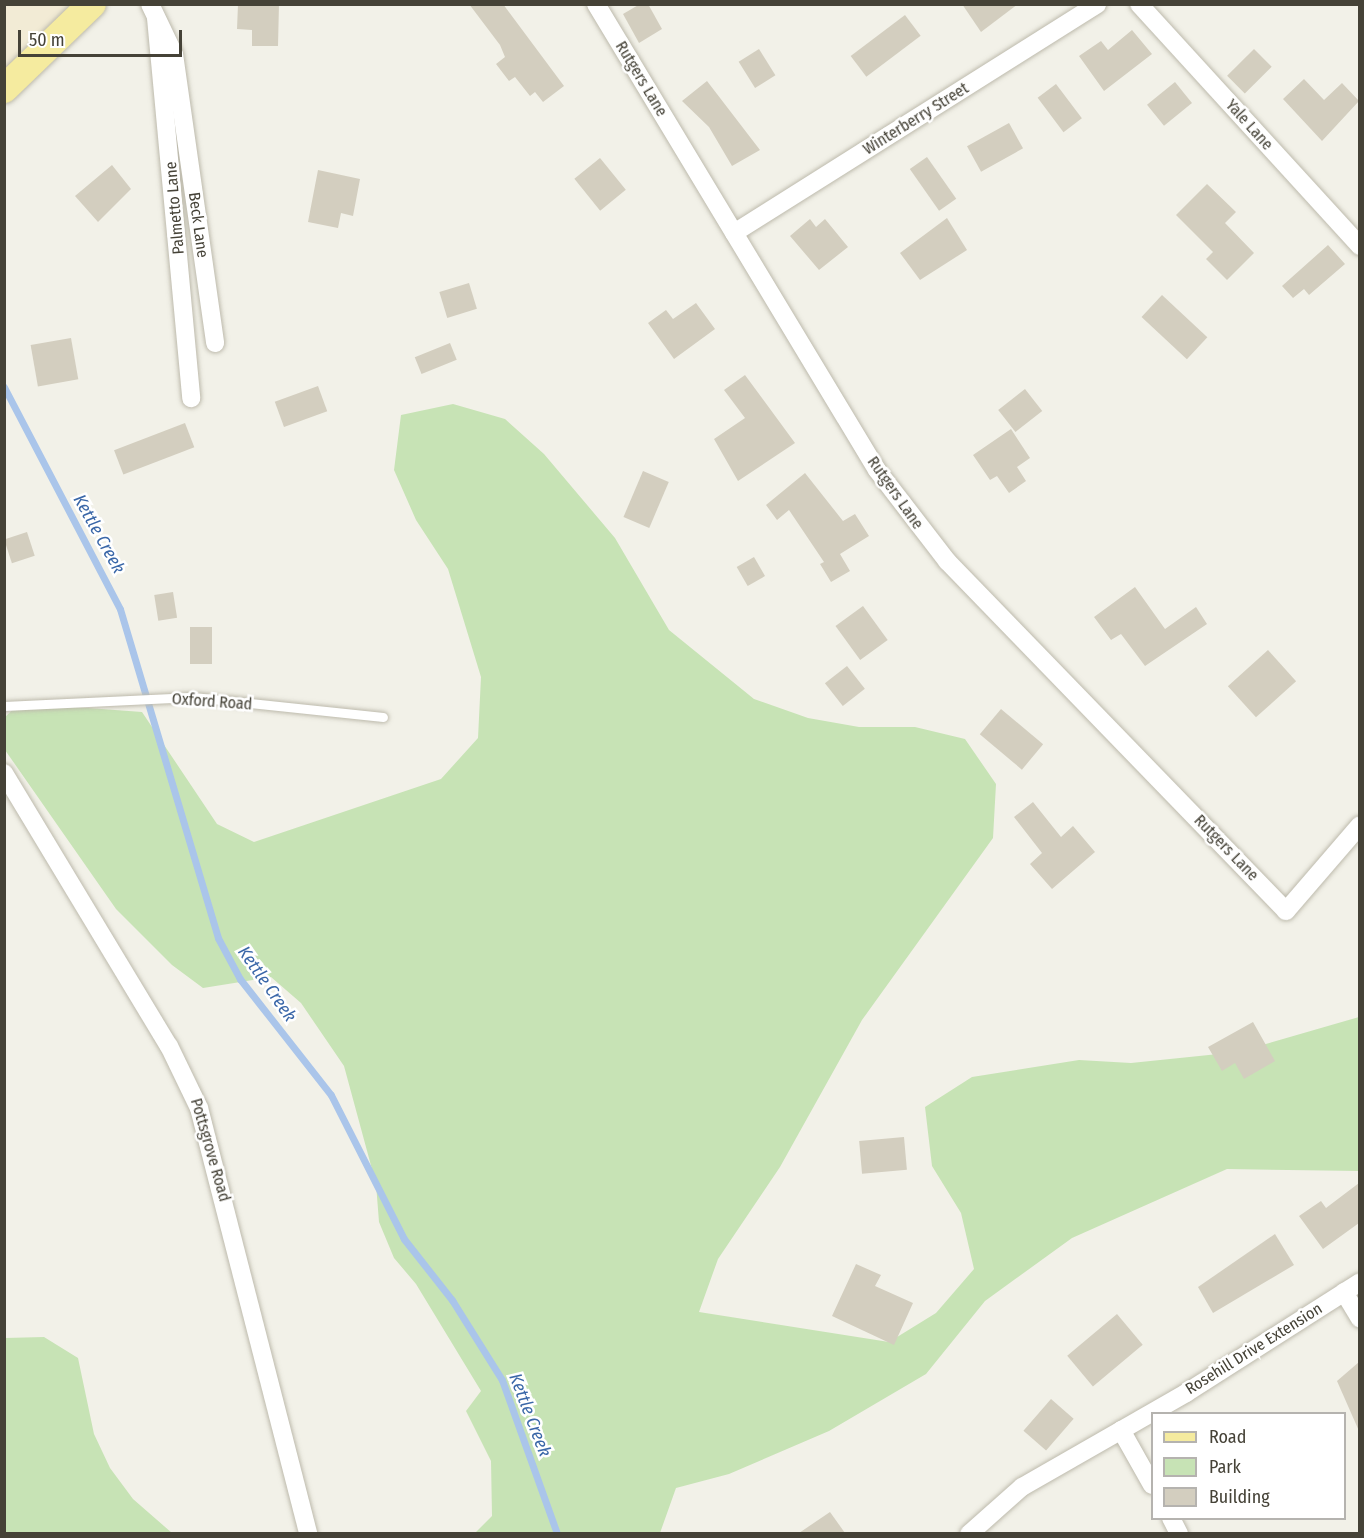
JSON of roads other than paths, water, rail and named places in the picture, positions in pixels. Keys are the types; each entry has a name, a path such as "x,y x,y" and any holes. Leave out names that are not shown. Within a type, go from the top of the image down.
{"main road":[{"path":"4,89 92,4"}],"street":[{"name":"Rutgers Lane","path":"596,4 910,519 1286,911 1359,825"},
{"name":"Winterberry Street","path":"734,233 1097,4"},
{"name":"Yale Lane","path":"1138,4 1359,246"},
{"name":"Beck Lane","path":"153,11 174,54 215,343"},
{"name":"Palmetto Lane","path":"153,11 191,398"},
{"name":"Pottsgrove Road","path":"4,773 169,1046 200,1108 308,1533"},
{"path":"1352,1287 1359,1319"},
{"name":"Rosehill Drive Extension","path":"969,1533 1022,1487 1121,1430 1352,1287"},
{"path":"1121,1430 1151,1483"}],"lane":[{"name":"Oxford Road","path":"4,706 166,698 383,717"}],"waterway":[{"name":"Kettle Creek","path":"4,387 120,609 218,938 240,979 331,1095 404,1239 452,1300 502,1380 557,1534"}]}
